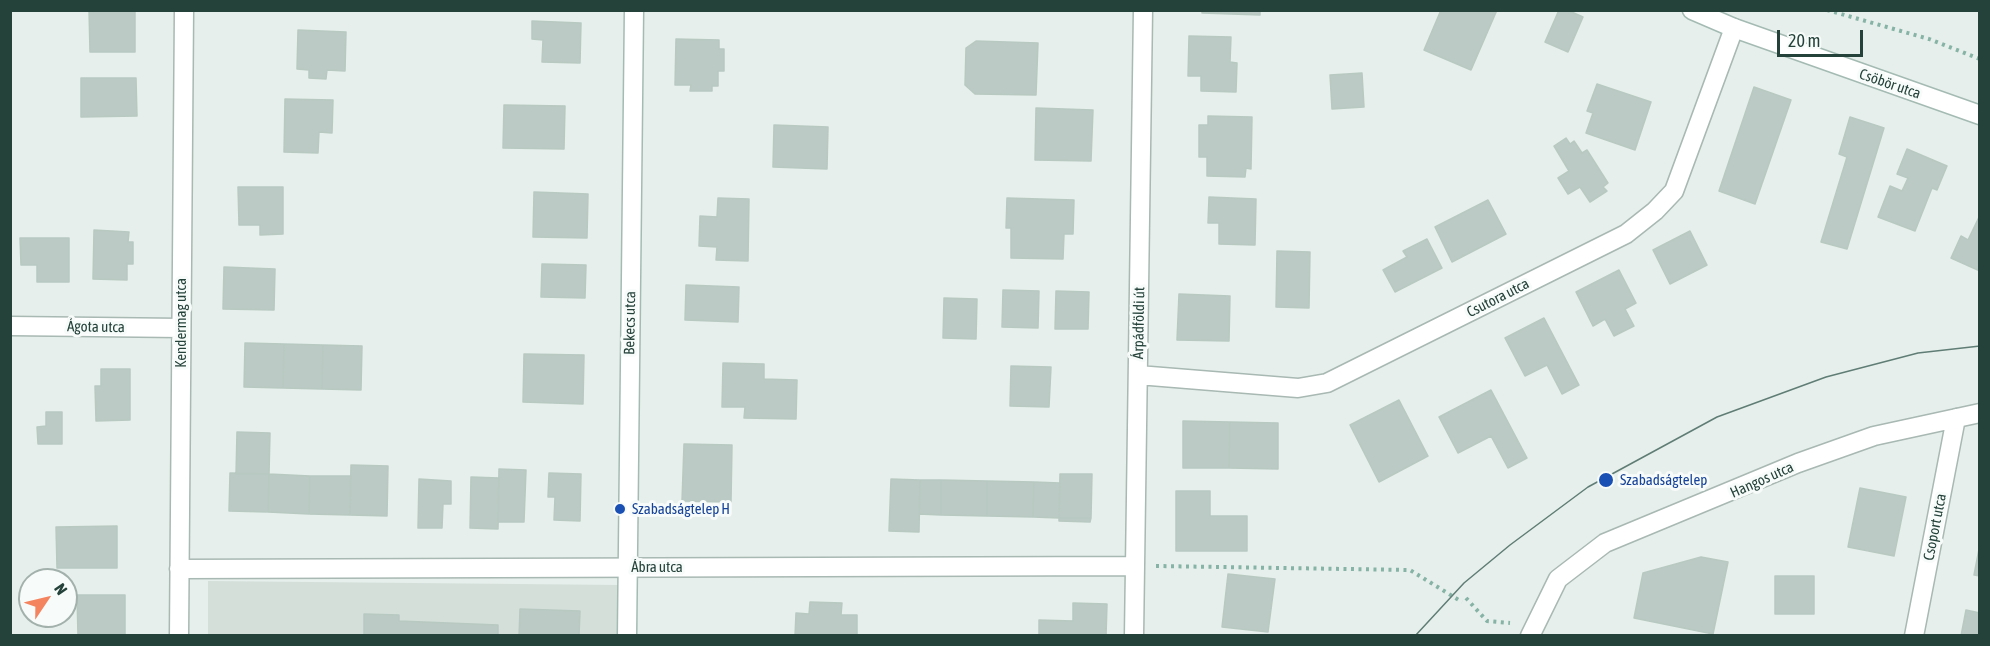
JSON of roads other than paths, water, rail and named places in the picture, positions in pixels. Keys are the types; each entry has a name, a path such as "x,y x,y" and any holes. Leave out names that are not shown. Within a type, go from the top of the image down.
{"street":[{"name":"Kendermag utca","path":"179,636 184,10"},
{"name":"Bekecs utca","path":"627,636 634,10"},
{"name":"Árpádföldi út","path":"1134,636 1143,10"},
{"name":"Csöbör utca","path":"1692,10 1734,28 1980,115"},
{"name":"Csutora utca","path":"1138,375 1298,388 1327,383 1626,234 1656,211 1674,191 1734,28"},
{"name":"Ágota utca","path":"10,326 181,328"},
{"name":"Hangos utca","path":"1530,636 1558,579 1605,543 1798,464 1874,436 1980,413"},
{"name":"Csoport utca","path":"1914,636 1956,418"},
{"name":"Ábra utca","path":"179,569 1135,566"}],"tram line":[{"path":"1415,636 1464,583 1510,545 1588,487 1717,417 1826,377 1918,353 1980,346"}],"place":[{"name":"Szabadságtelep","path":"1606,480"},
{"name":"Szabadságtelep H","path":"620,509"}]}
